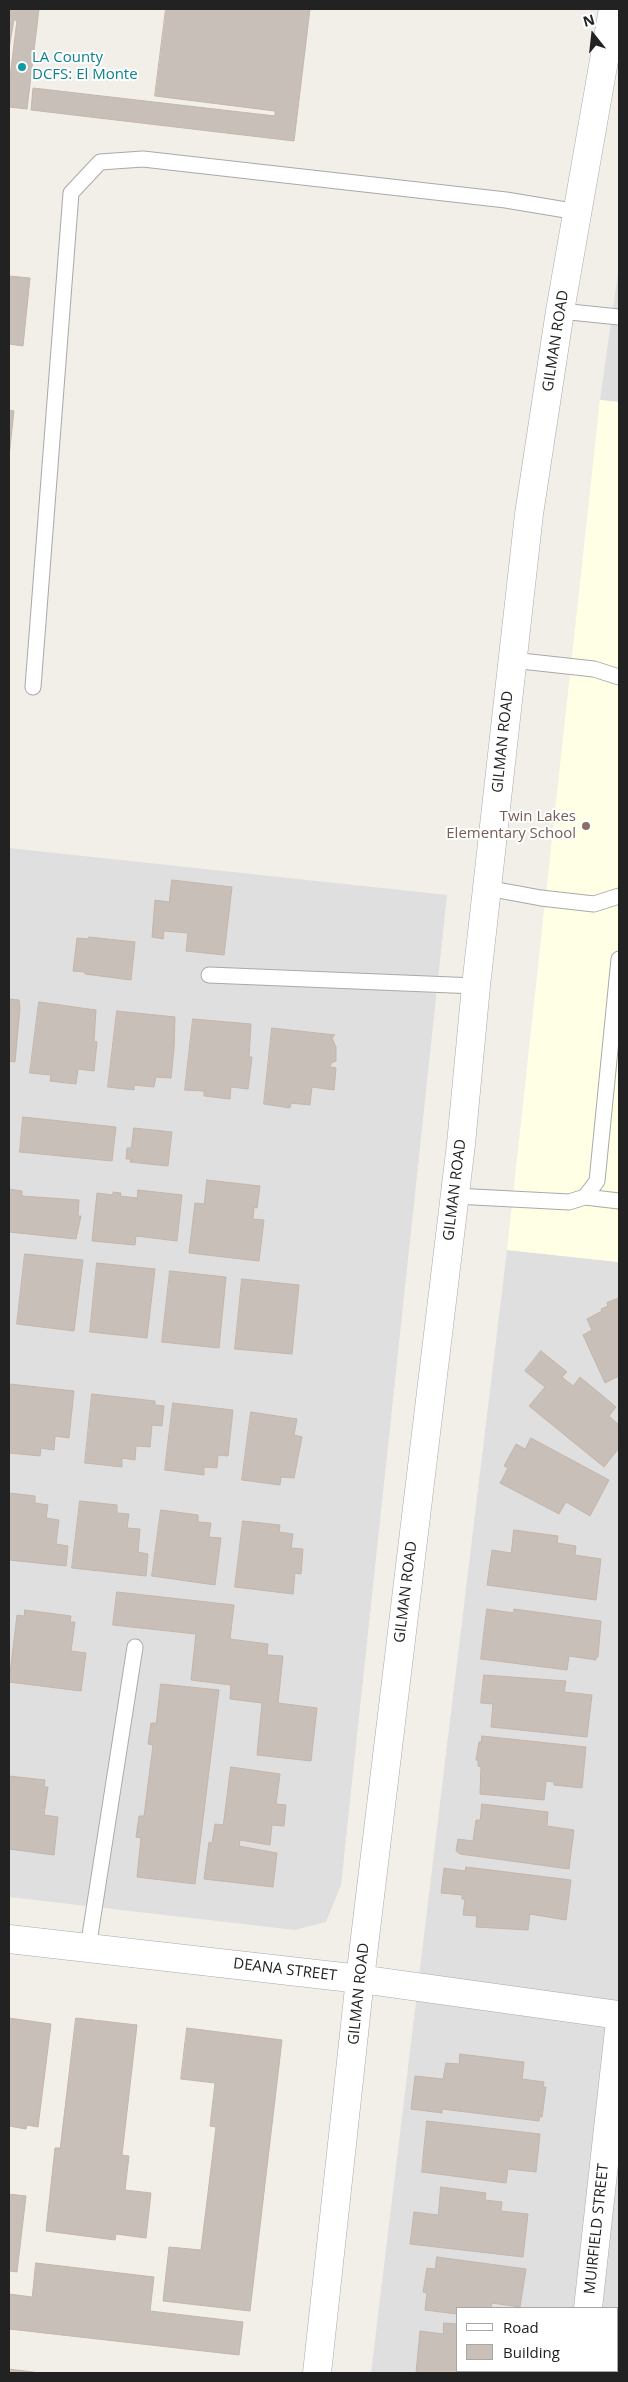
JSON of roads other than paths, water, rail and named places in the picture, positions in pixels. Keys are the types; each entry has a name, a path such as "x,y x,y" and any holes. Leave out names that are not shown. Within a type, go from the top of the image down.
{"street":[{"name":"GILMAN ROAD","path":"317,2373 360,1979 454,1196 528,514 560,311 578,212 614,40 613,9"},
{"name":"DEANA STREET","path":"9,1939 360,1979 619,2015"},
{"name":"MUIRFIELD STREET","path":"588,2307 619,2030"}],"lane":[{"path":"33,687 71,193 100,162 143,159 506,200 578,212"},
{"path":"560,311 619,317"},
{"path":"512,660 594,668 619,677"},
{"path":"487,888 541,898 594,904 619,896"},
{"path":"585,1197 597,1181 619,959"},
{"path":"209,975 476,986"},
{"path":"454,1196 569,1202 585,1197 619,1201"},
{"path":"88,1948 135,1648"}],"place":[{"name":"LA County DCFS: El Monte","path":"22,67"},
{"name":"Twin Lakes Elementary School","path":"586,826"}]}
